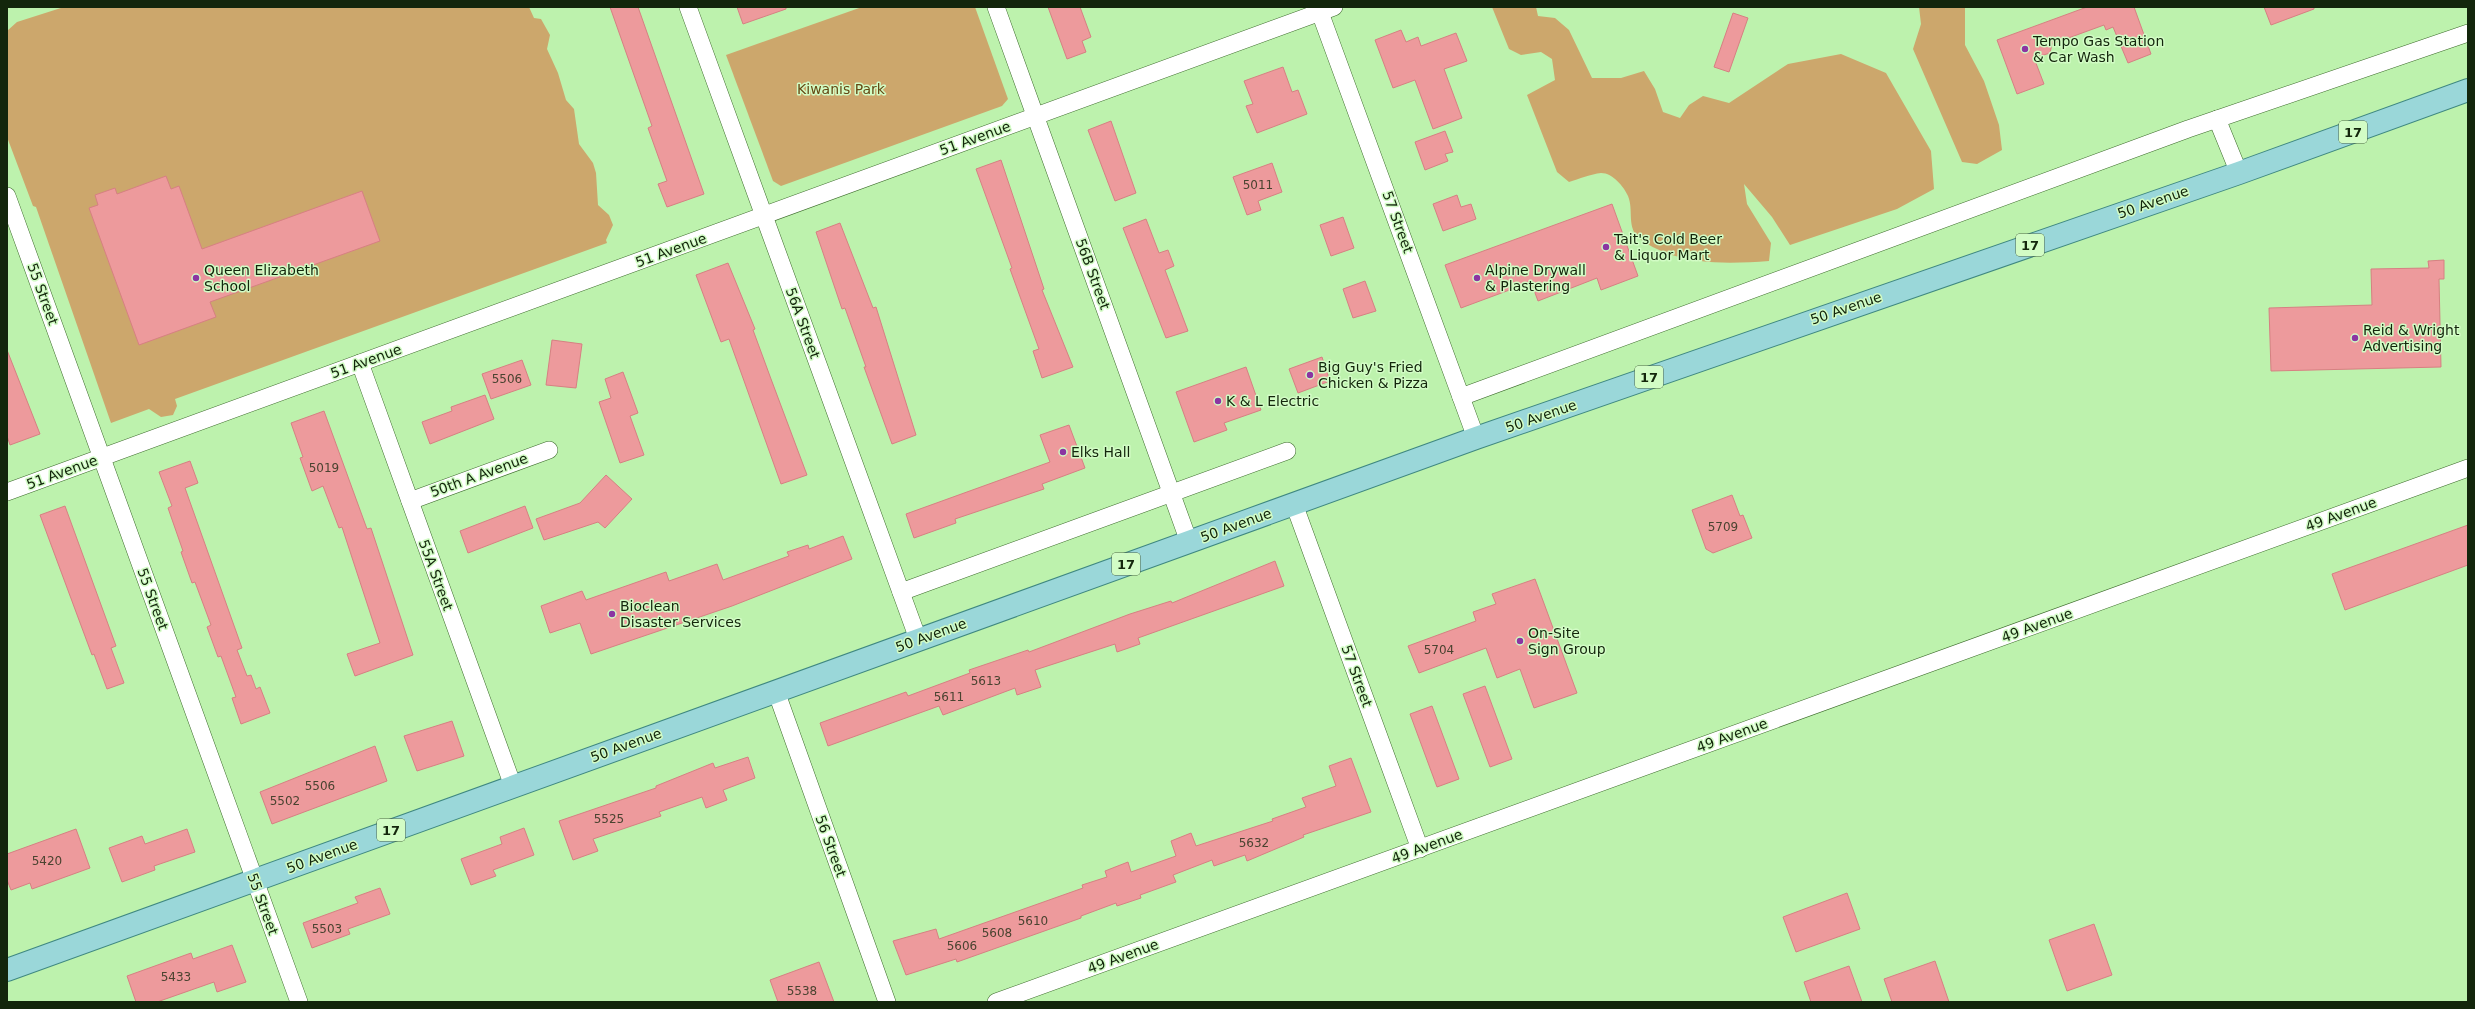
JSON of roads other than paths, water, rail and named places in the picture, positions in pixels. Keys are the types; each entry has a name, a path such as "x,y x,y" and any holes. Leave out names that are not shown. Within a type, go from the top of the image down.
{"main road":[{"name":"50 Avenue","path":"7,970 776,690 1476,438 2239,173 2468,90"}],"street":[{"name":"56A Street","path":"688,7 918,639"},
{"name":"56B Street","path":"996,7 1189,542"},
{"name":"51 Avenue","path":"7,492 1324,9"},
{"name":"57 Street","path":"1324,9 1476,438"},
{"path":"1461,397 2217,119 2468,33"},
{"path":"2217,119 2239,173"},
{"name":"55 Street","path":"7,196 299,1002"},
{"name":"55A Street","path":"360,363 513,786"},
{"name":"50th A Avenue","path":"410,501 549,450"},
{"path":"901,592 1287,451"},
{"name":"49 Avenue","path":"996,1002 2468,468"},
{"name":"57 Street","path":"1294,504 1420,849"},
{"name":"56 Street","path":"776,690 887,1002"}],"place":[{"name":"Tempo Gas Station & Car Wash","path":"2025,49"},
{"name":"Tait's Cold Beer & Liquor Mart","path":"1606,247"},
{"name":"Queen Elizabeth School","path":"196,278"},
{"name":"Alpine Drywall & Plastering","path":"1477,278"},
{"name":"Reid & Wright Advertising","path":"2355,338"},
{"name":"Big Guy's Fried Chicken & Pizza","path":"1310,375"},
{"name":"K & L Electric","path":"1218,401"},
{"name":"Elks Hall","path":"1063,452"},
{"name":"Bioclean Disaster Services","path":"612,614"},
{"name":"On-Site Sign Group","path":"1520,641"}],"park label":[{"name":"Kiwanis Park","path":"841,89"}]}
